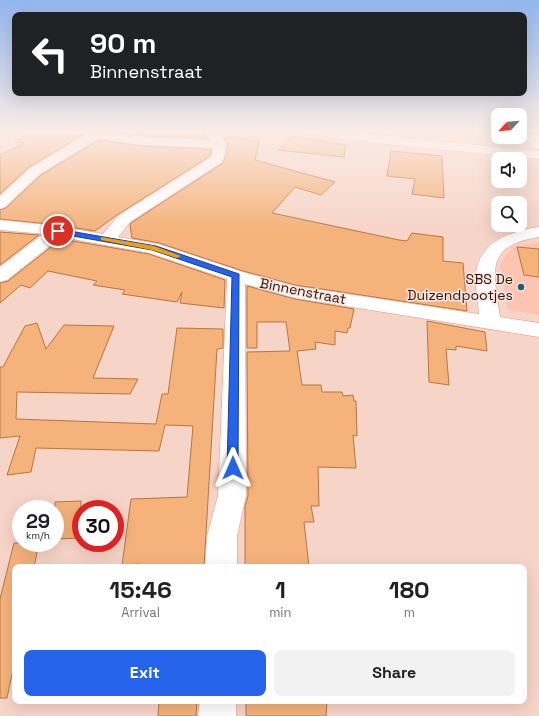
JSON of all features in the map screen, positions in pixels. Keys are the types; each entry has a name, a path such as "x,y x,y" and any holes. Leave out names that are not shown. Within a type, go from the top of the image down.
{"street":[{"path":"0,204 35,171 48,163"},
{"path":"108,240 117,226 124,219 210,163"},
{"name":"Binnenstraat","path":"0,225 58,231 154,248 236,276 295,292 539,330"},
{"path":"0,276 58,231"},
{"path":"490,322 485,274 489,256 498,246 513,238 539,232"},
{"path":"221,564 222,536 232,496 236,276"},
{"path":"218,704 218,716"}],"shaded area":[{"name":"SBS De Duizendpootjes","path":"539,242 539,315 508,310 500,264 513,247"}],"building":[{"path":"0,163 35,163 29,167 0,194"},
{"path":"60,163 198,163 117,215 95,231 58,225 0,219 0,210 6,208 41,175"},
{"path":"222,163 267,163 335,182 321,195 295,187 272,213 399,240 407,241 412,233 443,237 443,261 463,263 467,311 295,285 243,271 159,243 132,238 131,223"},
{"path":"389,163 442,163 444,198 412,194 415,179 387,176"},
{"path":"0,232 39,235 0,265"},
{"path":"61,239 149,254 225,280 224,308 180,303 182,292 177,302 122,294 125,290 93,285 97,281 48,271 30,288 21,285 0,303 0,283 8,281"},
{"path":"517,247 539,249 539,277 524,275"},
{"path":"247,286 295,299 354,309 350,328 348,328 347,333 335,331 335,345 315,342 316,349 297,351 302,385 321,385 322,392 342,392 343,396 353,395 354,401 356,401 357,436 353,435 356,468 318,467 319,506 311,506 314,522 304,522 309,564 245,564 245,506 248,496 247,352 290,351 286,322 257,322 257,348 247,348"},
{"path":"427,321 485,332 487,351 456,346 456,350 446,349 449,385 429,382"},
{"path":"37,323 46,349 64,325 114,326 93,378 138,379 130,394 17,392 16,419 156,424 162,394 168,394 177,328 223,329 223,348 217,349 204,564 122,564 131,499 187,497 193,426 165,425 159,451 36,448 31,472 7,475 20,436 0,438 0,367 3,367 25,326"},
{"path":"72,501 72,538 64,539 64,502"},
{"path":"12,551 37,552 35,564 12,564 12,674 7,698 0,698 0,599"},
{"path":"159,704 197,704 196,716 158,716"},
{"path":"246,704 327,704 326,716 246,716"}],"slow traffic":[{"path":"104,239 154,248 177,256"}],"place":[{"name":"SBS De Duizendpootjes","path":"521,287"}],"route":[{"path":"58,231 154,248 236,276 233,468"}]}
